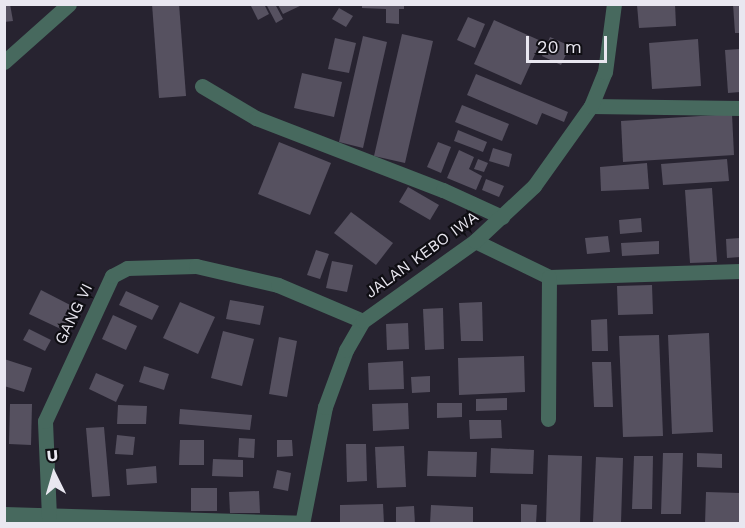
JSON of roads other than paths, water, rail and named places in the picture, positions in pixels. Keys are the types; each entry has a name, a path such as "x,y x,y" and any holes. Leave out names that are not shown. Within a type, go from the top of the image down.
{"street":[{"path":"4,62 69,4"},
{"name":"JALAN KEBO IWA","path":"302,524 325,407 346,350 363,321 475,242 534,186 591,106 605,72 614,4"},
{"path":"202,86 226,103 265,122 443,190 502,217"},
{"path":"591,106 741,108"},
{"path":"475,242 549,277 741,271"},
{"name":"GANG VI","path":"49,517 45,421 112,276 127,268 196,266 278,285 363,321"},
{"path":"548,419 549,277"},
{"path":"4,514 302,524"}]}
